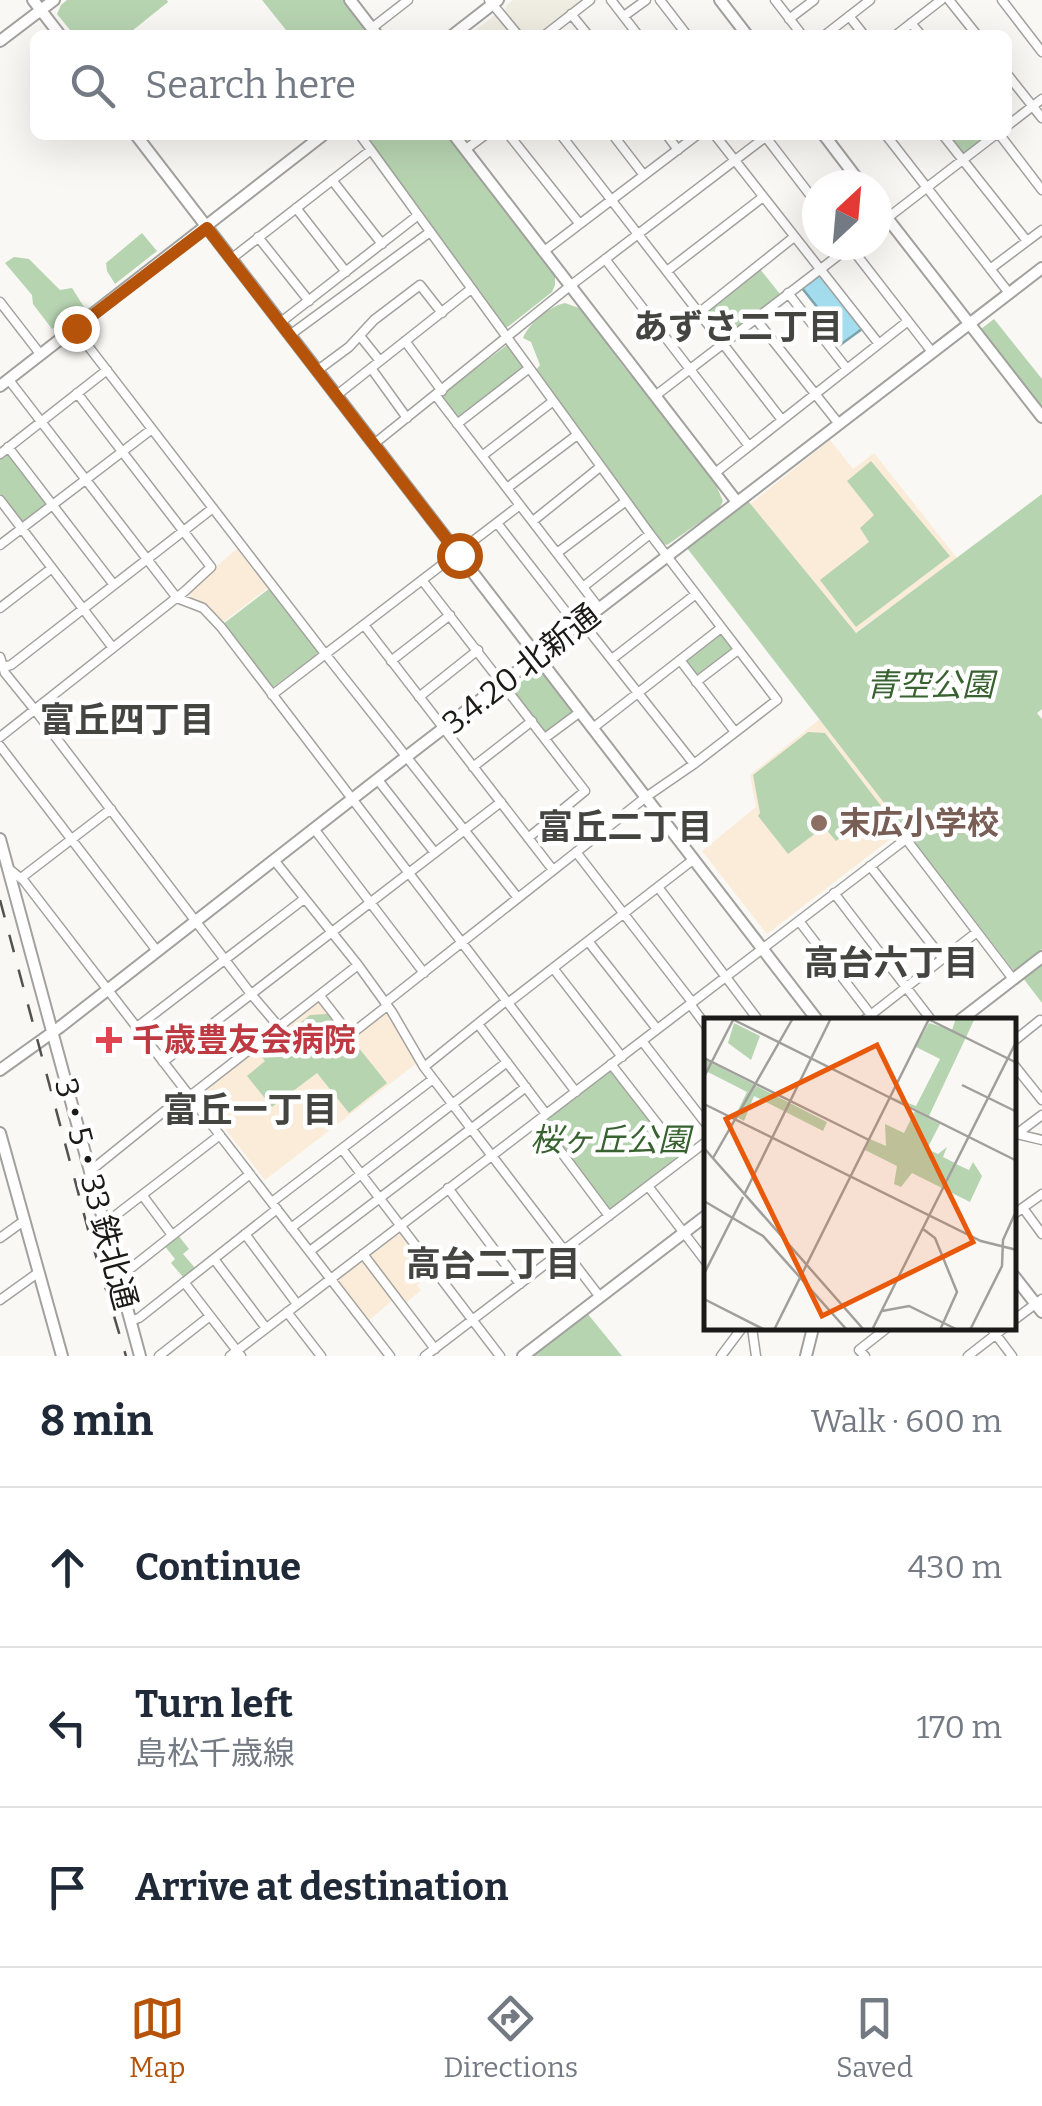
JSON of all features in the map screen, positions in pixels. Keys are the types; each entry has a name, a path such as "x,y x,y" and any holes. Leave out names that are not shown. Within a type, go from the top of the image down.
{"street":[{"path":"0,41 37,5 54,0"},
{"path":"350,0 372,30"},
{"path":"376,30 408,0"},
{"path":"551,30 590,0"},
{"path":"612,0 634,30"},
{"path":"624,16 646,0"},
{"path":"660,0 683,30"},
{"path":"720,0 743,30"},
{"path":"775,0 798,30"},
{"path":"789,19 814,0"},
{"path":"831,30 870,0"},
{"path":"902,30 941,0"},
{"path":"950,0 973,30"},
{"path":"1002,0 1042,52"},
{"path":"459,30 493,1 514,30"},
{"path":"37,5 56,30"},
{"path":"572,14 584,30"},
{"path":"849,16 860,30"},
{"path":"911,23 917,30"},
{"path":"1012,80 1042,118"},
{"path":"1012,122 1042,99"},
{"path":"140,140 816,1018"},
{"path":"317,140 4,381 42,421 177,598 203,608 220,627 576,1092"},
{"path":"320,996 347,1031 355,1031 646,797 777,700 552,402 363,140"},
{"path":"458,140 737,502"},
{"path":"466,150 478,140"},
{"path":"514,140 579,223"},
{"path":"566,140 782,420"},
{"path":"617,140 644,174"},
{"path":"670,140 678,150"},
{"path":"543,252 691,140"},
{"path":"719,140 879,344"},
{"path":"374,444 505,337 761,140"},
{"path":"769,140 802,184"},
{"path":"828,140 851,170"},
{"path":"890,140 1009,293"},
{"path":"947,140 1027,241"},
{"path":"892,214 991,140"},
{"path":"1002,140 1042,190"},
{"path":"231,258 370,150"},
{"path":"332,180 382,244"},
{"path":"667,271 763,196"},
{"path":"296,208 346,272"},
{"path":"281,322 417,216"},
{"path":"892,224 1042,417"},
{"path":"990,269 1042,230"},
{"path":"290,334 430,232"},
{"path":"258,238 309,300"},
{"path":"700,312 794,238"},
{"path":"605,259 749,446"},
{"path":"655,396 831,260"},
{"path":"861,260 932,352"},
{"name":"3.4.20 北新通","path":"0,1070 1042,268"},
{"path":"318,370 420,285 442,313"},
{"path":"337,395 472,289"},
{"path":"788,293 847,369"},
{"path":"0,302 41,355"},
{"path":"755,318 839,424"},
{"path":"715,473 908,322"},
{"path":"75,329 518,898"},
{"path":"360,336 380,362"},
{"path":"405,341 458,424 599,608"},
{"path":"371,368 408,418"},
{"path":"458,424 528,369"},
{"path":"0,454 107,370"},
{"path":"0,737 177,598 210,567 77,393"},
{"path":"482,456 552,402"},
{"path":"0,544 152,429"},
{"path":"507,488 577,435"},
{"path":"8,448 114,586"},
{"path":"532,521 600,466"},
{"path":"557,553 626,501"},
{"path":"1,503 113,648"},
{"path":"272,695 520,505"},
{"path":"3,667 213,508"},
{"path":"497,523 694,764"},
{"path":"583,586 650,534"},
{"path":"0,608 52,568"},
{"path":"422,580 585,791 528,838"},
{"path":"612,659 696,594"},
{"path":"391,661 450,615"},
{"path":"364,626 554,870"},
{"path":"593,728 721,628"},
{"path":"419,697 478,650"},
{"path":"696,682 738,650"},
{"path":"0,657 4,673 280,1028"},
{"path":"680,660 735,732"},
{"path":"545,738 580,712"},
{"path":"473,767 532,721"},
{"path":"0,746 157,950"},
{"path":"378,780 435,853"},
{"path":"164,1062 500,802"},
{"path":"21,878 111,809"},
{"path":"315,830 424,973"},
{"name":"3・5・33 鉄北通","path":"0,839 140,1356"},
{"path":"184,1282 236,1354 906,839 1012,979"},
{"path":"576,852 704,1024"},
{"path":"424,1067 694,859"},
{"path":"274,860 358,965 424,1067 600,1297"},
{"path":"870,866 942,958"},
{"path":"8,868 21,878 390,1356"},
{"path":"658,887 757,1018"},
{"path":"834,894 930,1018"},
{"path":"137,1028 304,899"},
{"path":"799,921 871,1014"},
{"path":"866,1018 976,932"},
{"path":"588,941 657,1030"},
{"path":"964,1018 1042,957"},
{"path":"90,1172 358,965"},
{"path":"553,968 622,1056"},
{"path":"1017,1039 1037,1023 1042,1038"},
{"path":"478,1024 546,1114"},
{"path":"642,1041 704,1121"},
{"path":"291,1228 508,1062"},
{"path":"611,1064 684,1158"},
{"path":"1017,1069 1042,1100"},
{"path":"130,1321 139,1318 245,1234 342,1149 433,1079"},
{"path":"310,1252 526,1087"},
{"path":"1017,1132 1042,1115"},
{"path":"538,1121 609,1216"},
{"path":"0,1133 8,1181 24,1220 62,1356"},
{"path":"1017,1133 1042,1140"},
{"path":"103,1225 220,1135"},
{"path":"425,1356 704,1143"},
{"path":"342,1149 500,1356"},
{"path":"117,1274 131,1268 250,1174"},
{"path":"648,1186 704,1258"},
{"path":"448,1188 520,1284"},
{"path":"1017,1212 1042,1194"},
{"path":"143,1196 172,1235"},
{"path":"1023,1208 1042,1234"},
{"path":"523,1356 704,1217"},
{"path":"0,1238 24,1220"},
{"path":"245,1234 298,1304"},
{"path":"363,1254 434,1349"},
{"path":"214,1258 266,1328"},
{"path":"1,1299 39,1272"},
{"path":"1017,1279 1040,1305 1017,1318"},
{"path":"287,1312 321,1356"},
{"path":"159,1356 210,1316"},
{"path":"721,1356 740,1331"},
{"path":"752,1331 756,1356"},
{"path":"806,1356 812,1331"},
{"path":"864,1356 860,1350 883,1331"},
{"path":"968,1356 997,1331 1012,1356"}],"shaded area":[{"path":"513,0 586,0 547,30 519,30 505,11"},
{"path":"498,15 510,30 476,30"},
{"path":"830,440 853,469 874,453 957,558 855,633 750,504"},
{"path":"239,547 269,587 222,623 203,603 191,598 189,590"},
{"name":"末広小学校","path":"820,719 905,828 767,934 702,851 756,807 750,775"},
{"path":"319,1001 349,1040 386,1013 417,1063 265,1180 199,1096"},
{"path":"399,1230 432,1273 417,1285 421,1290 406,1303 399,1295 367,1322 335,1280"}],"green space":[{"path":"67,0 168,2 133,30 70,30 57,14"},
{"path":"262,0 344,0 367,30 286,30"},
{"path":"370,140 452,140 555,275 552,292 505,329"},
{"path":"951,140 982,140 963,155"},
{"path":"142,233 157,251 115,284 106,263"},
{"path":"14,257 29,259 60,290 72,288 84,307 52,329 33,304 32,295 5,263"},
{"path":"760,269 780,294 721,337 706,310"},
{"path":"565,303 587,316 705,467 723,501 719,509 667,545 536,370 540,365 531,342 523,338 541,316"},
{"path":"994,319 1042,379 1042,408 981,329"},
{"path":"507,345 524,369 458,419 441,395"},
{"path":"7,451 47,504 22,523 0,494 0,456"},
{"path":"871,461 950,556 856,627 820,580 869,542 860,528 874,515 847,481"},
{"name":"青空公園","path":"1042,494 1042,709 1037,713 1042,719 1042,949 1014,971 687,548 748,501 856,633"},
{"path":"270,588 320,652 272,688 223,624"},
{"path":"721,634 733,651 697,678 685,662"},
{"path":"540,668 574,712 546,733 512,689"},
{"path":"808,732 825,733 882,807 836,841 824,827 788,854 758,816 753,775"},
{"path":"1042,963 1042,1003 1023,978"},
{"path":"327,1014 387,1083 349,1113 317,1073 272,1107 247,1076 265,1061 260,1055 310,1015"},
{"name":"桜ヶ丘公園","path":"611,1069 679,1157 610,1211 542,1122"},
{"path":"178,1235 189,1249 183,1254 195,1268 183,1277 171,1263 175,1259 164,1245"},
{"path":"587,1313 622,1356 532,1356"}],"water":[{"path":"820,275 862,329 840,345 825,326 829,322 802,288"}],"railway":[{"path":"0,900 126,1356"}],"place":[{"name":"末広小学校","path":"819,823"},
{"name":"千歳豊友会病院","path":"109,1040"}],"district":[{"name":"あずさ二丁目","path":"738,327"},
{"name":"富丘四丁目","path":"127,720"},
{"name":"富丘二丁目","path":"625,827"},
{"name":"高台六丁目","path":"891,963"},
{"name":"富丘一丁目","path":"250,1110"},
{"name":"高台二丁目","path":"493,1264"}],"route":[{"path":"76,328 207,228 459,555"}]}
